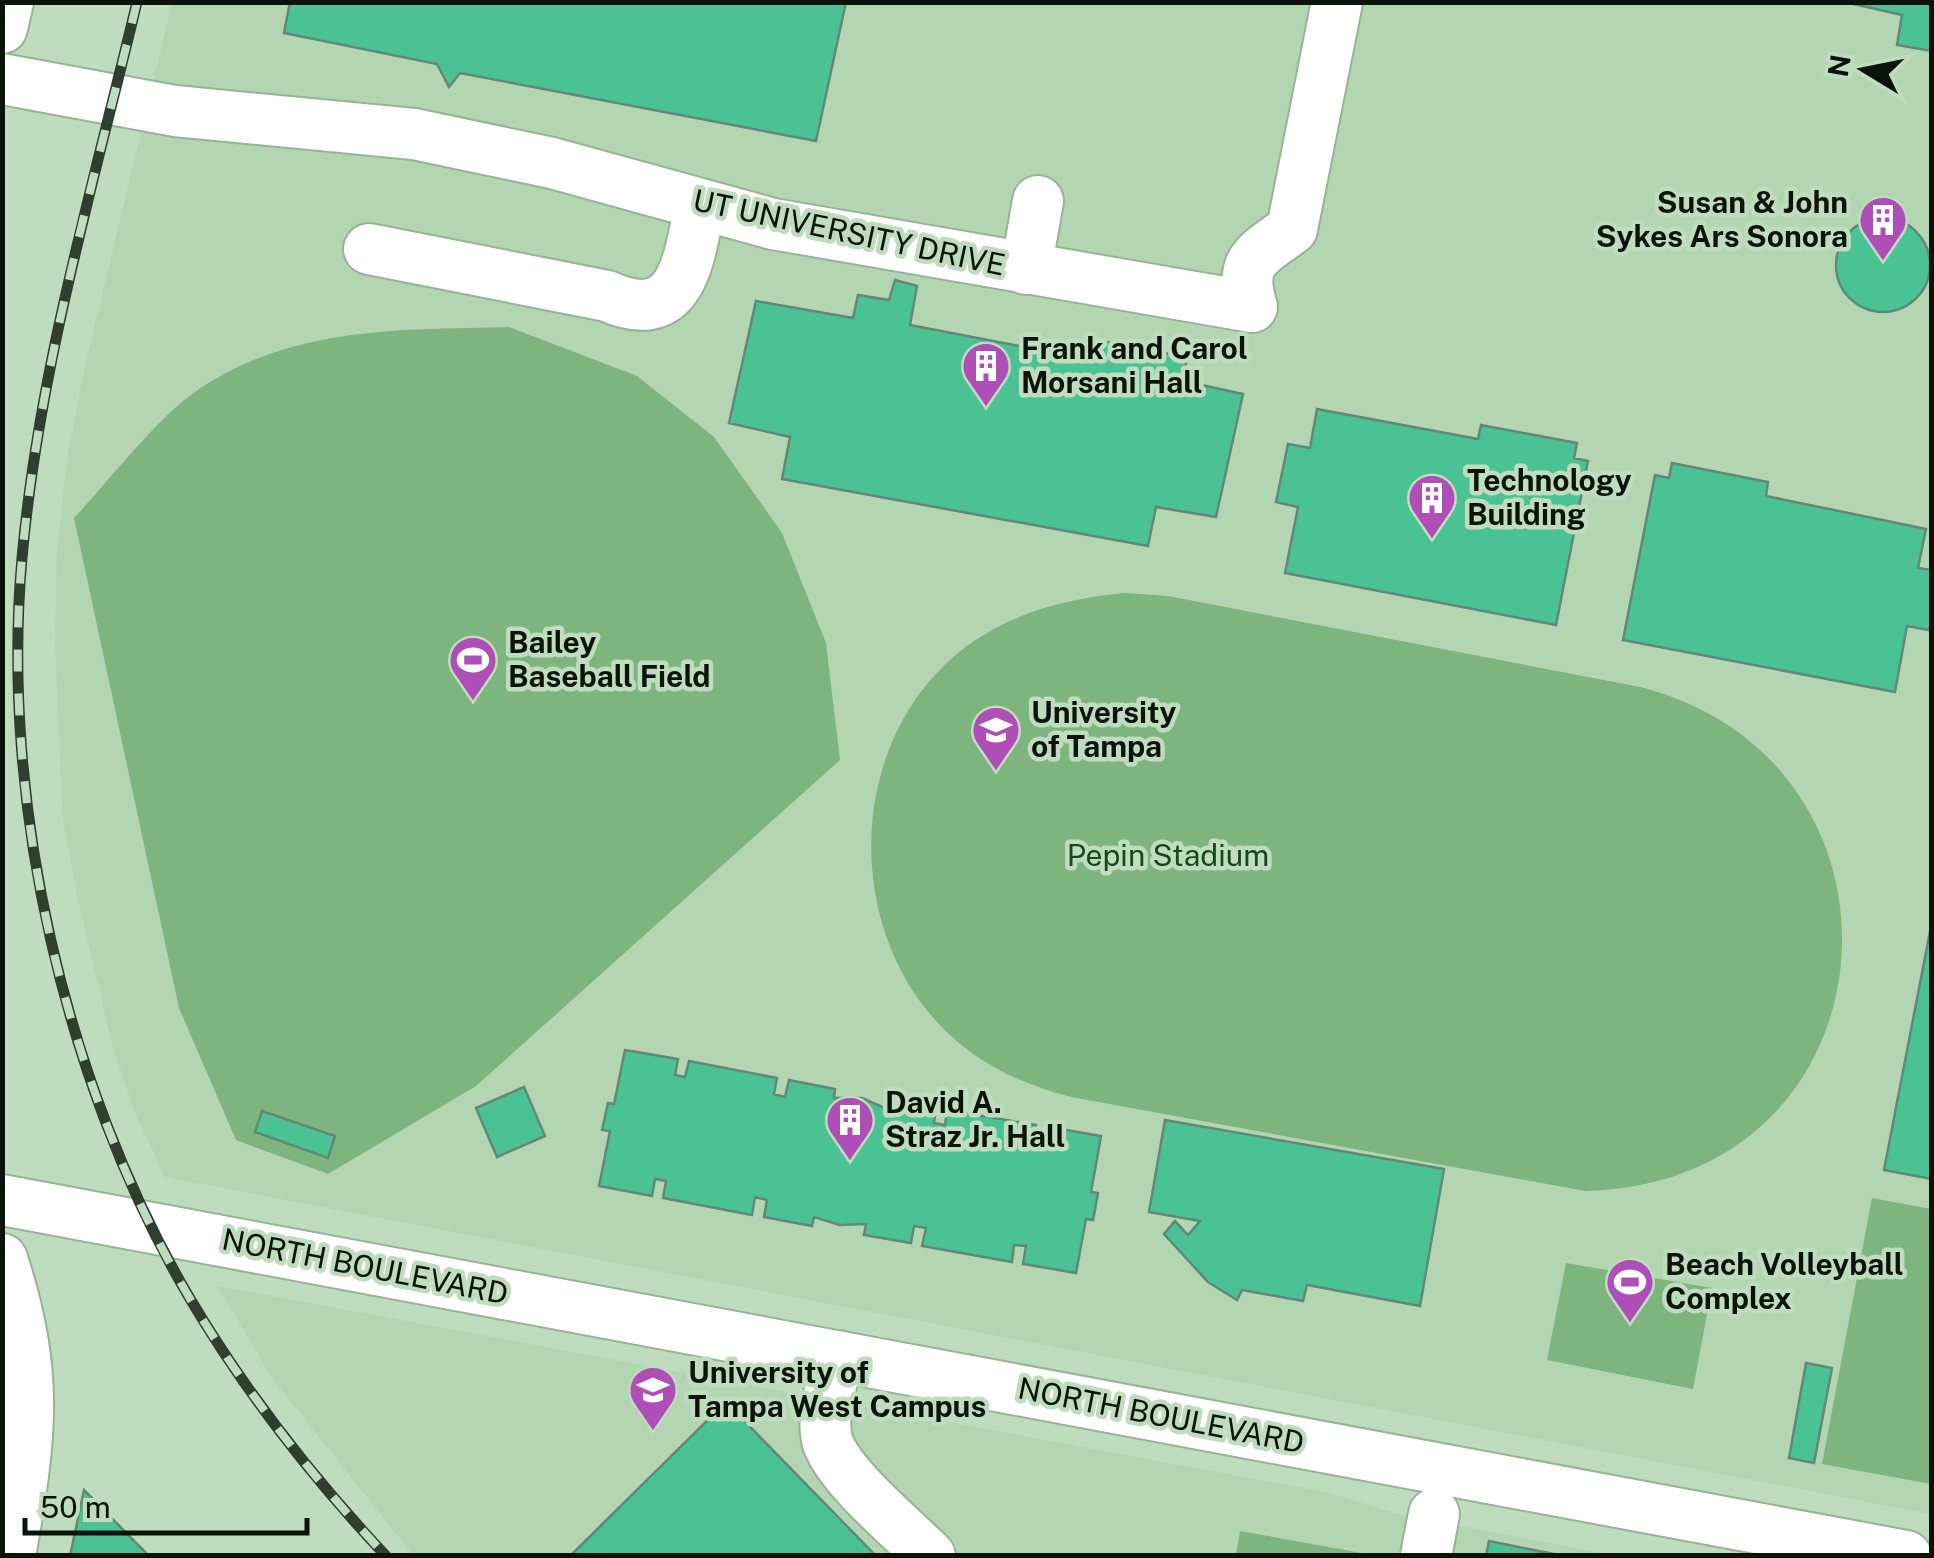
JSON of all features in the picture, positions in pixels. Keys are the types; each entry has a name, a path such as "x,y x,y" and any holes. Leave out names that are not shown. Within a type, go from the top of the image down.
{"street":[{"path":"2,28 8,2"},
{"name":"UT UNIVERSITY DRIVE","path":"2,79 175,111 414,134 552,163 774,224 1252,308 1244,281 1251,260 1292,229 1337,2"},
{"path":"1026,269 1038,201"},
{"path":"369,249 608,296 632,306 668,298 685,276 700,204"},
{"name":"NORTH BOULEVARD","path":"2,1200 1906,1556"},
{"path":"2,1259 29,1362 31,1398 29,1444 10,1556"},
{"path":"838,1356 825,1421 828,1443 866,1491 930,1556"}],"shaded area":[{"name":"University of Tampa","path":"172,3 1931,3 1931,1514 165,1177 135,1113 113,1048 77,896 62,814 55,639 57,549 67,460 84,370"},
{"name":"University of Tampa West Campus","path":"218,1286 1330,1493 1397,1514 1612,1555 413,1555 271,1377"}],"green space":[{"name":"Bailey Baseball Field","path":"509,327 637,376 714,437 782,533 826,643 840,760 476,1086 328,1174 236,1140 179,1008 74,518 177,406 227,372 265,356 343,336"},
{"name":"Pepin Stadium","path":"1125,593 1168,596 1640,687 1735,730 1800,796 1835,878 1841,964 1818,1048 1768,1120 1690,1170 1585,1191 1071,1097 1006,1074 963,1046 914,992 888,942 874,888 872,832 880,777 900,725 931,679 974,641 1047,607"},
{"path":"1872,1198 1931,1209 1931,1484 1822,1464"},
{"name":"Beach Volleyball Complex","path":"1566,1263 1712,1288 1693,1389 1547,1360"},
{"path":"1240,1531 1373,1555 1236,1555"}],"building":[{"path":"290,2 846,2 816,141 460,73 449,87 437,64 284,33"},
{"path":"1845,2 1932,2 1932,51 1897,45 1902,15"},
{"name":"Susan & John Sykes Ars Sonora","path":"1883,218 1901,221 1916,232 1927,247 1927,283 1916,298 1901,309 1883,312 1865,309 1850,298 1839,283 1836,265 1839,247 1850,232 1865,221"},
{"name":"Frank and Carol Morsani Hall","path":"895,280 917,286 910,325 1087,359 1091,339 1187,357 1183,381 1243,394 1216,517 1156,507 1148,546 782,479 790,437 729,423 756,301 853,318 858,295 889,300"},
{"name":"Technology Building","path":"1317,409 1478,439 1481,425 1577,443 1574,458 1588,461 1556,625 1285,573 1298,507 1276,502 1288,444 1310,448"},
{"path":"1672,463 1768,482 1766,496 1926,529 1918,568 1932,570 1932,617 1929,630 1907,626 1895,692 1623,640 1655,475 1669,478"},
{"path":"1932,921 1932,1179 1884,1170"},
{"name":"David A. Straz Jr. Hall","path":"625,1050 678,1059 675,1075 685,1077 689,1061 777,1078 774,1094 785,1097 789,1080 835,1089 834,1098 862,1098 887,1109 890,1100 936,1108 934,1123 945,1125 947,1110 1036,1125 1033,1142 1045,1145 1049,1127 1101,1136 1091,1192 1098,1193 1093,1220 1086,1219 1076,1273 1023,1264 1026,1246 1014,1245 1012,1262 922,1246 926,1228 914,1226 911,1243 864,1235 866,1224 840,1225 814,1217 812,1226 764,1217 767,1200 755,1197 752,1215 663,1198 666,1181 655,1179 652,1196 599,1186 610,1131 602,1130 608,1103 614,1104"},
{"path":"524,1087 545,1136 497,1157 476,1108"},
{"path":"262,1111 335,1136 328,1158 255,1132"},
{"path":"1165,1120 1444,1169 1420,1306 1307,1285 1303,1301 1242,1290 1237,1300 1208,1282 1164,1234 1175,1221 1188,1235 1200,1221 1149,1212"},
{"path":"1806,1363 1832,1368 1814,1463 1789,1458"},
{"path":"726,1402 876,1556 570,1556"},
{"path":"84,1490 149,1556 70,1556"},
{"path":"1489,1541 1564,1556 1486,1556"}],"railway":[{"path":"137,2 69,278 30,487 18,651 21,747 32,843 51,940 76,1035 108,1127 145,1215 210,1332 256,1399 386,1556"}],"place":[{"name":"Susan & John Sykes Ars Sonora","path":"1883,262"},
{"name":"Frank and Carol Morsani Hall","path":"986,408"},
{"name":"Technology Building","path":"1432,540"},
{"name":"Bailey Baseball Field","path":"473,702"},
{"name":"University of Tampa","path":"996,772"},
{"name":"David A. Straz Jr. Hall","path":"850,1162"},
{"name":"Beach Volleyball Complex","path":"1630,1324"},
{"name":"University of Tampa West Campus","path":"653,1432"}]}
